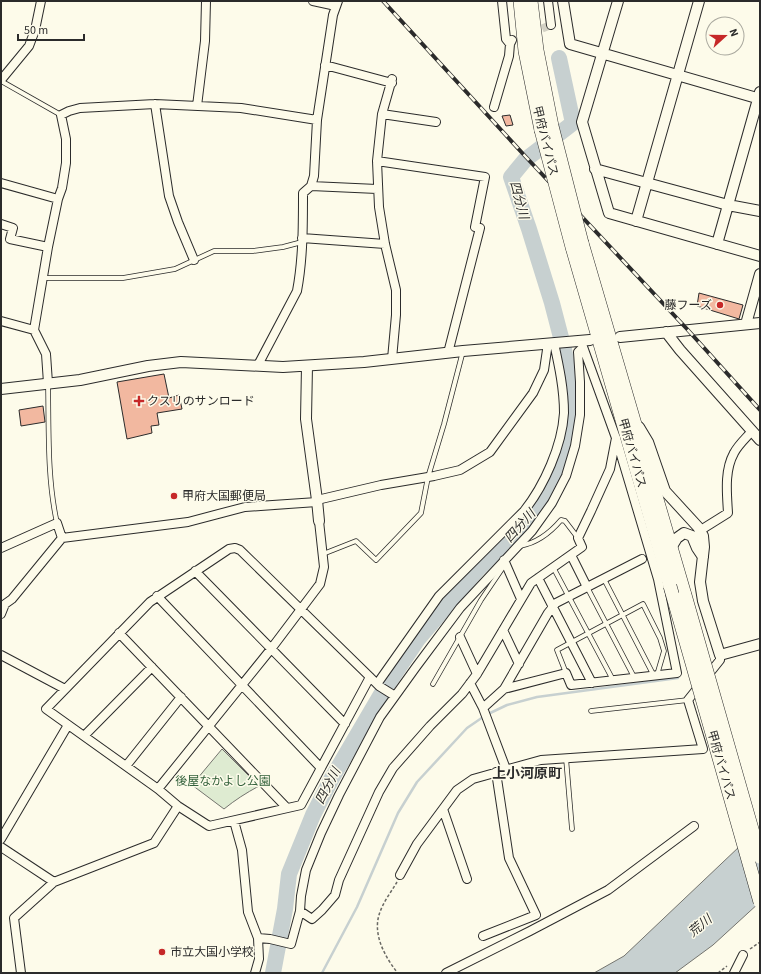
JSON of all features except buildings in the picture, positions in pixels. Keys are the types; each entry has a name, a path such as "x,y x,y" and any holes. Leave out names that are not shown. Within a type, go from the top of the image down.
{"highway":[{"name":"甲府バイパス","path":"520,1 525,51 670,586 760,902"},
{"name":"甲府バイパス","path":"531,1 546,128"},
{"name":"甲府バイパス","path":"577,245 633,418 760,857"},
{"path":"737,779 760,836"}],"street":[{"path":"1,80 29,46 35,30 41,1"},
{"path":"197,106 205,41 206,1"},
{"path":"258,365 297,292 302,240 303,193 311,186 314,176 317,120 333,15 337,4 313,1"},
{"path":"494,107 509,56 511,42 506,39 502,1"},
{"path":"548,1 551,25"},
{"path":"563,1 570,44 678,75 759,96 717,244"},
{"path":"618,1 582,122 609,213 760,256"},
{"path":"636,221 699,1"},
{"path":"325,64 392,81 382,114 377,161 377,188 385,244 396,290 396,315 392,359"},
{"path":"155,104 169,196 194,260"},
{"path":"48,384 46,354 34,330 48,247 58,199 62,188 66,163 66,139 61,115 80,108 155,104 241,108 317,120"},
{"path":"382,114 436,122"},
{"path":"377,161 485,177 475,227 480,228 448,353"},
{"path":"596,169 728,205 760,211"},
{"path":"1,183 58,199"},
{"path":"311,186 377,188"},
{"path":"1,224 13,228 10,239 48,247"},
{"path":"302,240 385,244"},
{"path":"746,324 760,274"},
{"path":"1,321 34,330"},
{"path":"620,337 760,323"},
{"path":"666,332 680,350 760,440"},
{"path":"1,389 80,380 148,366 181,362 283,367 307,366 551,343 582,343"},
{"path":"1,614 5,604 17,593 62,538 188,522 245,507 317,501 381,485 460,470 490,452 533,393 544,370 551,343"},
{"path":"378,685 439,596 524,511 534,498 546,476 558,443 564,413 561,377 551,343"},
{"path":"504,689 566,672 571,685 677,673 658,580 616,438 582,343"},
{"path":"258,938 291,944 300,911 300,896 306,870 321,833 380,717 394,695 460,608 532,532 552,503 566,476 575,446 580,415 578,352 582,343"},
{"path":"158,789 271,649 320,584 324,567 306,419 307,366"},
{"path":"400,875 417,844 457,790 473,778 541,760 703,749 688,700 720,660 720,655 703,601 700,582 704,547 703,536 698,527 665,491 648,442 633,418"},
{"path":"704,528 728,513 727,486 730,464 734,453 752,431"},
{"path":"300,911 312,919 335,895 339,880 379,792 393,768 477,674 531,583 582,547 578,538 610,469 616,438"},
{"path":"1,548 57,523 62,538"},
{"path":"671,548 677,538 684,532 692,536 703,557"},
{"path":"370,677 301,805 209,826 178,806 158,789 46,709 157,596 229,549 235,548 240,550 301,609 370,677 378,685 394,695"},
{"path":"572,555 587,587"},
{"path":"483,709 504,689 556,603 642,559"},
{"path":"505,562 522,599"},
{"path":"195,571 344,724"},
{"path":"538,578 592,683"},
{"path":"157,596 321,768"},
{"path":"503,630 519,664"},
{"path":"119,633 287,808"},
{"path":"460,637 477,674"},
{"path":"720,655 760,644"},
{"path":"1,655 65,689"},
{"path":"84,736 152,667"},
{"path":"470,683 483,709 506,769"},
{"path":"126,766 181,697"},
{"path":"1,839 68,725"},
{"path":"483,936 536,915 509,858 496,772"},
{"path":"21,973 14,918 54,882 154,843 178,806"},
{"path":"443,809 467,879"},
{"path":"234,821 242,850 248,912 258,938 259,959 255,973"},
{"path":"446,973 608,890 694,826"},
{"path":"1,847 54,882"},
{"path":"734,973 743,955"}],"lane":[{"path":"1,80 61,115"},
{"path":"43,278 123,278 175,269 214,251 252,251 283,248 302,240"},
{"path":"322,554 356,541 376,560 421,513 428,477 444,424 463,351"},
{"path":"48,384 52,504 57,523"},
{"path":"518,547 531,544 553,530 561,520 565,521 578,538"},
{"path":"433,684 481,600 505,562"},
{"path":"553,568 613,680"},
{"path":"604,579 622,615 656,675"},
{"path":"587,587 635,678"},
{"path":"566,672 558,650 643,604 660,638 664,651 656,675"},
{"path":"591,711 688,700"},
{"path":"566,758 572,829"}],"path":[{"path":"396,972 389,963 377,932 379,915 400,875"}],"green space":[{"name":"後屋なかよし公園","path":"222,749 259,786 224,809 192,785"}],"water":[{"name":"荒川","path":"760,827 760,902 713,945 675,973 594,973 624,956"}],"waterway":[{"name":"四分川","path":"273,973 285,909 289,874 313,815 332,778 383,691 418,639 478,569 510,538 537,508 554,479 564,448 570,420 570,385 564,349 552,303 511,177 525,160 573,123 559,58"},
{"path":"322,973 357,907 398,813 417,782 467,728 486,715 507,705 537,697 678,678"}],"tunnel":[{"path":"531,33 551,25"}],"railway":[{"path":"383,1 525,156 687,329 760,410"}],"place":[{"name":"藤フーズ","path":"720,305"},
{"name":"クスリのサンロード","path":"139,401"},
{"name":"甲府大国郵便局","path":"174,496"},
{"name":"市立大国小学校","path":"162,952"}],"district":[{"name":"上小河原町","path":"527,774"}]}
